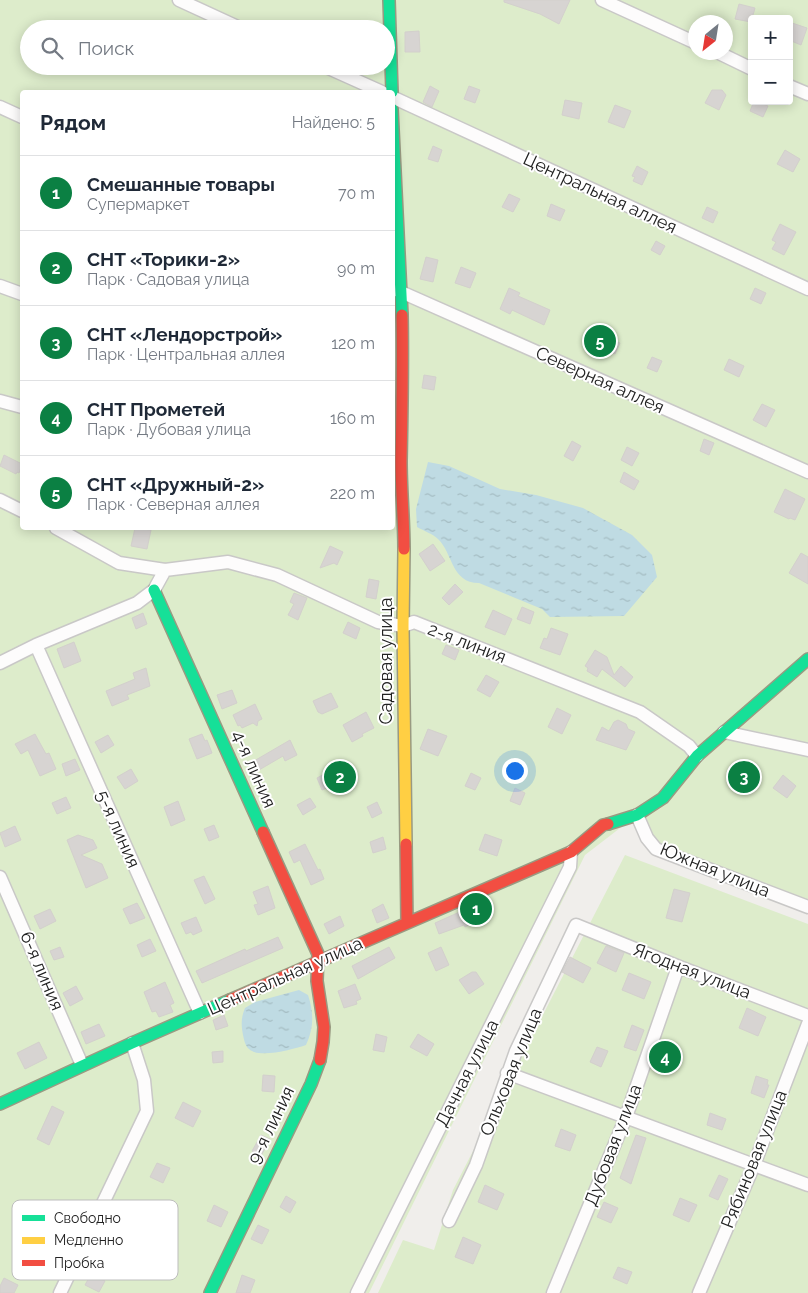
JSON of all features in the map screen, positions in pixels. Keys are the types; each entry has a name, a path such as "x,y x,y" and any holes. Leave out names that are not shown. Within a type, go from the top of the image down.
{"street":[{"path":"179,0 222,20"},
{"path":"390,0 390,20"},
{"path":"602,0 688,39"},
{"path":"733,60 748,67"},
{"path":"344,75 378,90"},
{"path":"392,75 392,90"},
{"path":"793,88 808,94"},
{"name":"Центральная аллея","path":"395,98 808,289"},
{"path":"0,107 20,116"},
{"name":"Садовая улица","path":"395,217 403,400 398,515 403,626 407,923"},
{"path":"0,286 20,293"},
{"name":"Северная аллея","path":"397,290 808,472"},
{"path":"0,401 20,406"},
{"path":"0,500 20,510"},
{"name":"2-я линия","path":"60,530 119,563 165,570 228,562 277,575 378,622 403,626 414,622 640,712 689,746 697,756"},
{"path":"0,663 36,645 137,603 154,590 165,570"},
{"name":"4-я линия","path":"154,590 318,954 316,964"},
{"name":"5-я линия","path":"36,645 200,1014"},
{"name":"Центральная улица","path":"0,1104 82,1065 571,852 604,825 637,815 663,798 697,756 808,660"},
{"path":"724,732 808,750"},
{"name":"Южная улица","path":"637,815 647,838 656,849 808,907"},
{"name":"Дачная улица","path":"357,1293 570,867 571,852"},
{"name":"6-я линия","path":"0,877 82,1065"},
{"name":"Ягодная улица","path":"576,925 808,1016"},
{"name":"Ольховая улица","path":"449,1221 476,1165 516,1051 576,925"},
{"name":"9-я линия","path":"210,1293 318,1065 324,1029 315,976 316,964"},
{"name":"Дубовая улица","path":"553,1293 626,1118 678,966"},
{"name":"Рябиновая улица","path":"699,1293 754,1165 808,1024"},
{"path":"104,1200 147,1111 144,1080 132,1043"},
{"path":"507,1073 808,1185"},
{"path":"60,1293 66,1280"}],"green space":[{"path":"0,0 808,0 808,907 656,849 637,815 585,855 369,1293 0,1293"},
{"path":"625,855 808,924 808,1293 378,1293 403,1240 434,1250 453,1190"}],"water":[{"path":"428,462 449,466 500,489 536,495 583,508 632,535 652,555 657,577 624,616 550,617 542,609 479,583 470,582 458,573 438,539 417,527 416,509"},
{"path":"299,990 308,995 311,1008 312,1026 306,1045 285,1051 268,1053 254,1052 249,1049 245,1042 242,1028 245,1008 255,1002"}],"building":[{"path":"504,0 570,0 559,24 540,14 504,2"},
{"path":"739,4 755,8 753,15 748,15 748,21 735,19"},
{"path":"793,23 807,28 801,45 793,42"},
{"path":"419,31 420,52 405,52 405,32"},
{"path":"430,86 439,91 432,107 423,102"},
{"path":"469,86 480,90 475,103 464,99"},
{"path":"712,90 722,90 726,95 719,110 705,103"},
{"path":"565,100 582,103 579,119 562,115"},
{"path":"615,105 631,111 624,128 608,122"},
{"path":"752,105 768,106 763,117 750,111"},
{"path":"433,146 442,150 438,162 428,159"},
{"path":"785,150 800,159 793,172 777,164"},
{"path":"637,166 648,172 642,185 633,181 635,177 632,176"},
{"path":"509,194 520,199 513,212 502,207"},
{"path":"551,204 565,210 560,221 547,216"},
{"path":"707,207 718,212 713,223 702,218"},
{"path":"780,224 796,232 784,255 772,249 776,242 772,240"},
{"path":"656,241 665,246 660,255 651,250"},
{"path":"426,257 438,260 433,282 420,279"},
{"path":"461,267 476,273 470,288 455,283"},
{"path":"509,288 520,293 518,296 550,310 544,325 512,310 510,314 500,309"},
{"path":"755,288 766,293 761,304 750,299"},
{"path":"608,337 620,343 615,354 602,348"},
{"path":"652,357 662,361 657,372 647,368"},
{"path":"729,359 744,366 739,377 724,370"},
{"path":"424,375 436,377 434,390 422,388"},
{"path":"762,404 775,410 766,427 753,420"},
{"path":"704,439 714,443 709,455 700,451"},
{"path":"572,441 581,446 573,461 564,456"},
{"path":"627,447 639,453 632,466 621,460"},
{"path":"4,455 20,463 20,470 16,474 0,466"},
{"path":"624,472 639,481 634,490 620,482"},
{"path":"785,489 805,499 795,520 774,512"},
{"path":"135,530 151,530 147,549 131,546"},
{"path":"433,544 445,561 430,571 419,554"},
{"path":"330,546 343,552 337,565 334,563 320,568"},
{"path":"801,553 808,557 808,584 789,573"},
{"path":"369,579 379,581 376,599 366,597"},
{"path":"455,584 463,592 449,605 442,598"},
{"path":"294,593 307,598 298,620 288,615 294,604 290,602"},
{"path":"522,607 534,612 530,624 517,619"},
{"path":"493,610 512,619 505,635 485,627"},
{"path":"143,613 147,624 136,629 132,618"},
{"path":"348,622 360,628 356,639 343,633"},
{"path":"551,628 568,634 560,655 540,648 544,638 547,639"},
{"path":"74,642 81,661 64,668 57,649"},
{"path":"446,645 459,650 455,660 442,654"},
{"path":"595,650 607,657 614,675 621,666 633,677 625,687 602,669 597,677 587,671 588,668 585,666"},
{"path":"146,668 150,686 127,695 129,699 112,706 106,691 135,679 133,673"},
{"path":"486,675 499,682 490,697 477,690"},
{"path":"232,690 237,703 222,709 217,695"},
{"path":"331,693 338,707 322,714 318,712 313,701"},
{"path":"255,704 262,719 258,721 257,726 253,723 242,728 240,725 238,726 233,715"},
{"path":"557,708 571,715 562,734 548,727"},
{"path":"366,712 374,728 352,742 343,725"},
{"path":"618,720 626,724 628,729 635,732 626,750 596,740 602,727 609,731 614,722"},
{"path":"428,729 447,736 438,756 420,749"},
{"path":"35,734 46,754 49,753 56,769 40,776 28,750 21,754 15,744"},
{"path":"202,734 205,741 207,740 212,753 197,759 189,739"},
{"path":"108,735 114,745 101,753 95,742"},
{"path":"290,740 297,755 285,761 283,756 259,770 254,761"},
{"path":"75,759 80,770 66,776 62,764"},
{"path":"131,769 138,781 125,789 117,777"},
{"path":"328,772 334,785 322,790 317,778"},
{"path":"471,773 481,778 475,790 465,786"},
{"path":"783,775 796,786 787,798 773,788"},
{"path":"515,788 525,793 520,805 510,801"},
{"path":"66,797 71,808 57,814 52,803"},
{"path":"310,798 316,807 303,815 297,805"},
{"path":"178,801 185,820 171,826 164,807"},
{"path":"377,802 382,813 372,818 367,807"},
{"path":"214,825 219,837 209,841 204,829"},
{"path":"15,826 21,840 5,847 0,833"},
{"path":"485,834 502,840 497,856 479,850"},
{"path":"78,835 93,840 97,848 81,855 102,864 108,878 86,888 67,840"},
{"path":"383,837 386,849 373,853 370,842"},
{"path":"305,844 324,879 311,885 300,860 294,863 289,852"},
{"path":"204,876 215,899 205,904 194,880"},
{"path":"268,886 275,908 258,915 254,905 258,904 253,892"},
{"path":"674,889 690,893 682,922 666,918"},
{"path":"482,902 488,915 465,927 464,925 439,934 435,923"},
{"path":"137,903 145,918 130,924 123,909"},
{"path":"383,904 389,918 377,923 372,910"},
{"path":"50,909 56,921 40,929 34,916"},
{"path":"340,916 344,926 329,934 324,924"},
{"path":"196,917 202,931 193,935 191,932 186,934 181,923"},
{"path":"278,937 283,948 202,983 196,971 245,949 246,951"},
{"path":"150,939 156,951 142,957 137,945"},
{"path":"606,946 624,953 616,972 597,963"},
{"path":"60,947 64,957 54,960 50,951"},
{"path":"389,947 395,958 358,979 352,966"},
{"path":"441,947 449,965 436,971 428,953"},
{"path":"570,957 591,968 583,983 562,972"},
{"path":"472,972 476,972 484,984 469,994 459,980"},
{"path":"629,973 651,982 644,999 622,990"},
{"path":"165,982 174,1003 170,1005 173,1012 159,1017 156,1011 152,1012 144,992"},
{"path":"355,984 361,999 356,1001 357,1004 344,1008 338,991"},
{"path":"76,986 83,999 70,1006 63,993"},
{"path":"747,1008 766,1017 758,1036 739,1028"},
{"path":"224,1015 228,1026 216,1030 213,1020"},
{"path":"99,1024 105,1036 86,1044 81,1032"},
{"path":"632,1025 644,1030 636,1051 624,1047"},
{"path":"376,1034 387,1037 384,1052 373,1050"},
{"path":"418,1034 434,1044 427,1056 410,1047"},
{"path":"39,1042 47,1058 25,1069 17,1053"},
{"path":"597,1047 608,1051 601,1067 590,1062"},
{"path":"223,1051 223,1062 213,1063 212,1052"},
{"path":"263,1075 275,1076 274,1092 262,1091"},
{"path":"756,1076 768,1080 767,1085 769,1085 764,1098 751,1093"},
{"path":"183,1102 201,1111 193,1127 175,1118"},
{"path":"52,1106 64,1112 49,1145 37,1139"},
{"path":"710,1113 726,1119 722,1130 707,1125"},
{"path":"561,1129 576,1135 570,1151 555,1146"},
{"path":"261,1135 270,1139 261,1156 252,1151"},
{"path":"636,1135 646,1138 631,1184 620,1178"},
{"path":"157,1163 170,1168 163,1183 150,1177"},
{"path":"719,1175 728,1179 718,1200 709,1196"},
{"path":"485,1185 504,1194 497,1210 478,1202"},
{"path":"286,1196 296,1202 290,1213 280,1207"},
{"path":"680,1198 697,1205 689,1222 673,1215"},
{"path":"604,1202 618,1208 611,1223 597,1217"},
{"path":"214,1205 228,1212 221,1227 207,1221"},
{"path":"258,1225 269,1230 262,1244 251,1239"},
{"path":"463,1237 481,1245 473,1264 455,1257"},
{"path":"618,1267 632,1272 627,1284 613,1278"},
{"path":"242,1275 255,1280 250,1293 236,1293"},
{"path":"4,1278 18,1285 14,1293 0,1293 0,1286"},
{"path":"88,1280 105,1281 99,1292 85,1285"}],"traffic: fast":[{"path":"389,0 390,20"},
{"path":"391,75 392,90"},
{"path":"395,171 402,315"},
{"path":"154,590 263,832"},
{"path":"608,824 637,815 663,798 697,756 808,659"},
{"path":"0,1104 230,1000"},
{"path":"210,1293 311,1084 320,1060"}],"traffic: slow":[{"path":"404,549 403,626 406,844"}],"traffic: jam":[{"path":"402,315 401,461 404,549"},
{"path":"230,1000 571,852 603,825 608,824"},
{"path":"263,832 318,954 317,981 324,1027 320,1060"},
{"path":"406,844 407,923"}],"place":[{"name":"СНТ «Дружный-2»","path":"600,341"},
{"name":"СНТ «Торики-2»","path":"340,777"},
{"name":"СНТ «Лендорстрой»","path":"744,777"},
{"name":"Смешанные товары","path":"476,909"},
{"name":"СНТ Прометей","path":"665,1057"}]}
